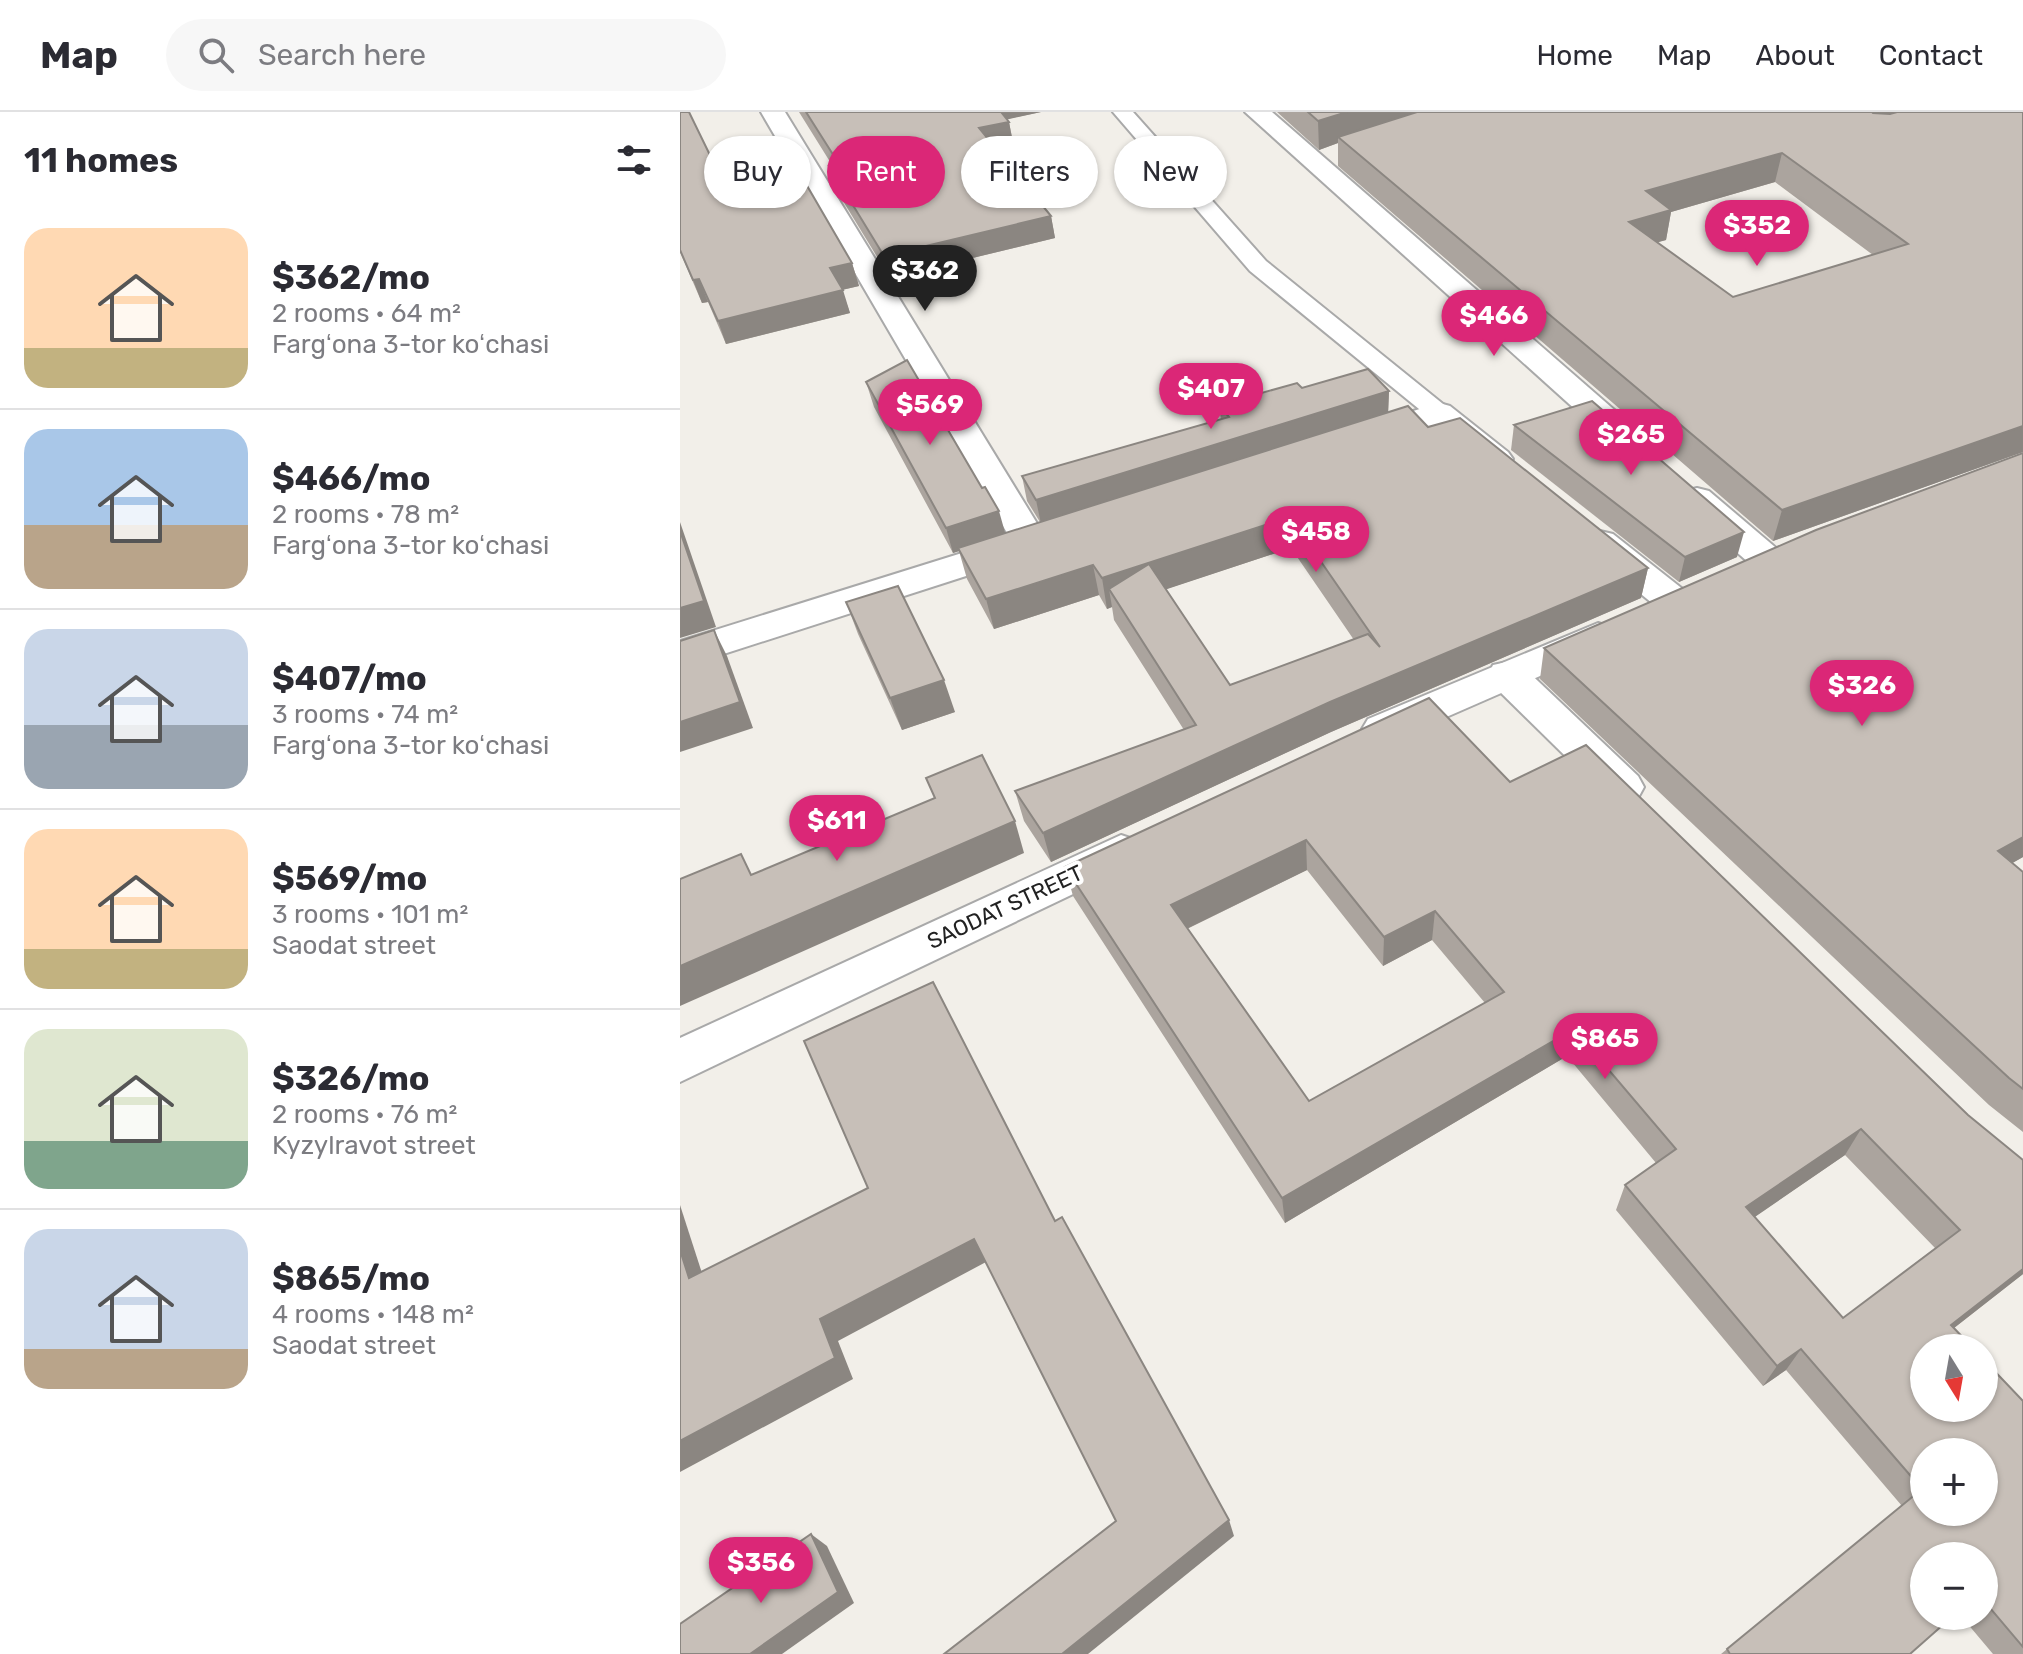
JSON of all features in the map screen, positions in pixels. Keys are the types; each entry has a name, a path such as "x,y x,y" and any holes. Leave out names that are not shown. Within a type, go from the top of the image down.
{"street":[{"path":"680,655 1046,538 773,112"},
{"path":"1257,112 1329,158 1448,283 1650,458"},
{"path":"1333,447 1439,413 1526,483"},
{"path":"1674,478 1769,561"},
{"path":"1576,523 1678,602"},
{"path":"1346,745 1806,545"},
{"path":"1507,675 1653,817"},
{"name":"SAODAT STREET","path":"680,1061 1162,832"}],"lane":[{"path":"1123,112 1258,266 1439,413"}],"building":[{"path":"680,112 689,112 704,143 704,208 811,208 811,193 852,263 830,268 843,290 718,321 699,279 693,280 680,250"},
{"path":"806,112 1001,112 1009,122 979,128 986,136 961,136 961,208 1044,208 1051,216 884,256 855,208 945,208 945,136 827,136 827,145"},
{"path":"1308,112 1347,112 1318,121"},
{"path":"1417,112 2023,112 2023,426 1782,510 1338,137","holes":["1782,153 1908,244 1733,297 1629,222 1671,210 1646,191"]},
{"path":"907,360 982,488 985,487 999,511 946,528 866,382"},
{"path":"1368,369 1389,391 1036,500 1022,476 1229,417 1219,405 1297,383 1302,388"},
{"path":"1592,401 1744,532 1685,557 1514,425"},
{"path":"1408,406 1428,427 1460,418 1648,568 1330,702 1043,833 1015,791 1196,725 1109,589 1149,564 1230,685 1368,634 1380,647 1290,517 1102,578 1093,565 986,599 958,548"},
{"path":"2023,453 2023,837 1998,851 2023,872 2023,1089 1544,648 1816,530"},
{"path":"680,531 704,601 680,608"},
{"path":"898,586 944,680 890,698 846,602"},
{"path":"714,630 740,702 680,722 680,641"},
{"path":"1429,698 1510,782 1586,745 1968,1115 2023,1160 2023,1269 1951,1325 1960,1334 1910,1334 1910,1422 1998,1422 1998,1375 2023,1401 2023,1647 1998,1618 1998,1542 1910,1542 1910,1630 1937,1630 1910,1654 1730,1654 1727,1649 1910,1499 1910,1526 1998,1526 1998,1438 1910,1438 1910,1475 1801,1349 1777,1366 1625,1185 1676,1149 1574,1029 1282,1198 1065,867","holes":["1306,840 1384,937 1435,911 1504,992 1309,1101 1171,905","1861,1129 1960,1230 1843,1318 1746,1207"]},
{"path":"982,755 1015,821 680,966 680,879 741,854 751,875 935,798 926,778"},
{"path":"933,982 1055,1221 1062,1217 1229,1520 1062,1654 944,1654 1116,1521 974,1239 820,1319 835,1358 680,1441 680,1250 689,1278 868,1188 804,1041"},
{"path":"811,1534 838,1592 750,1654 680,1654 680,1624"}]}
